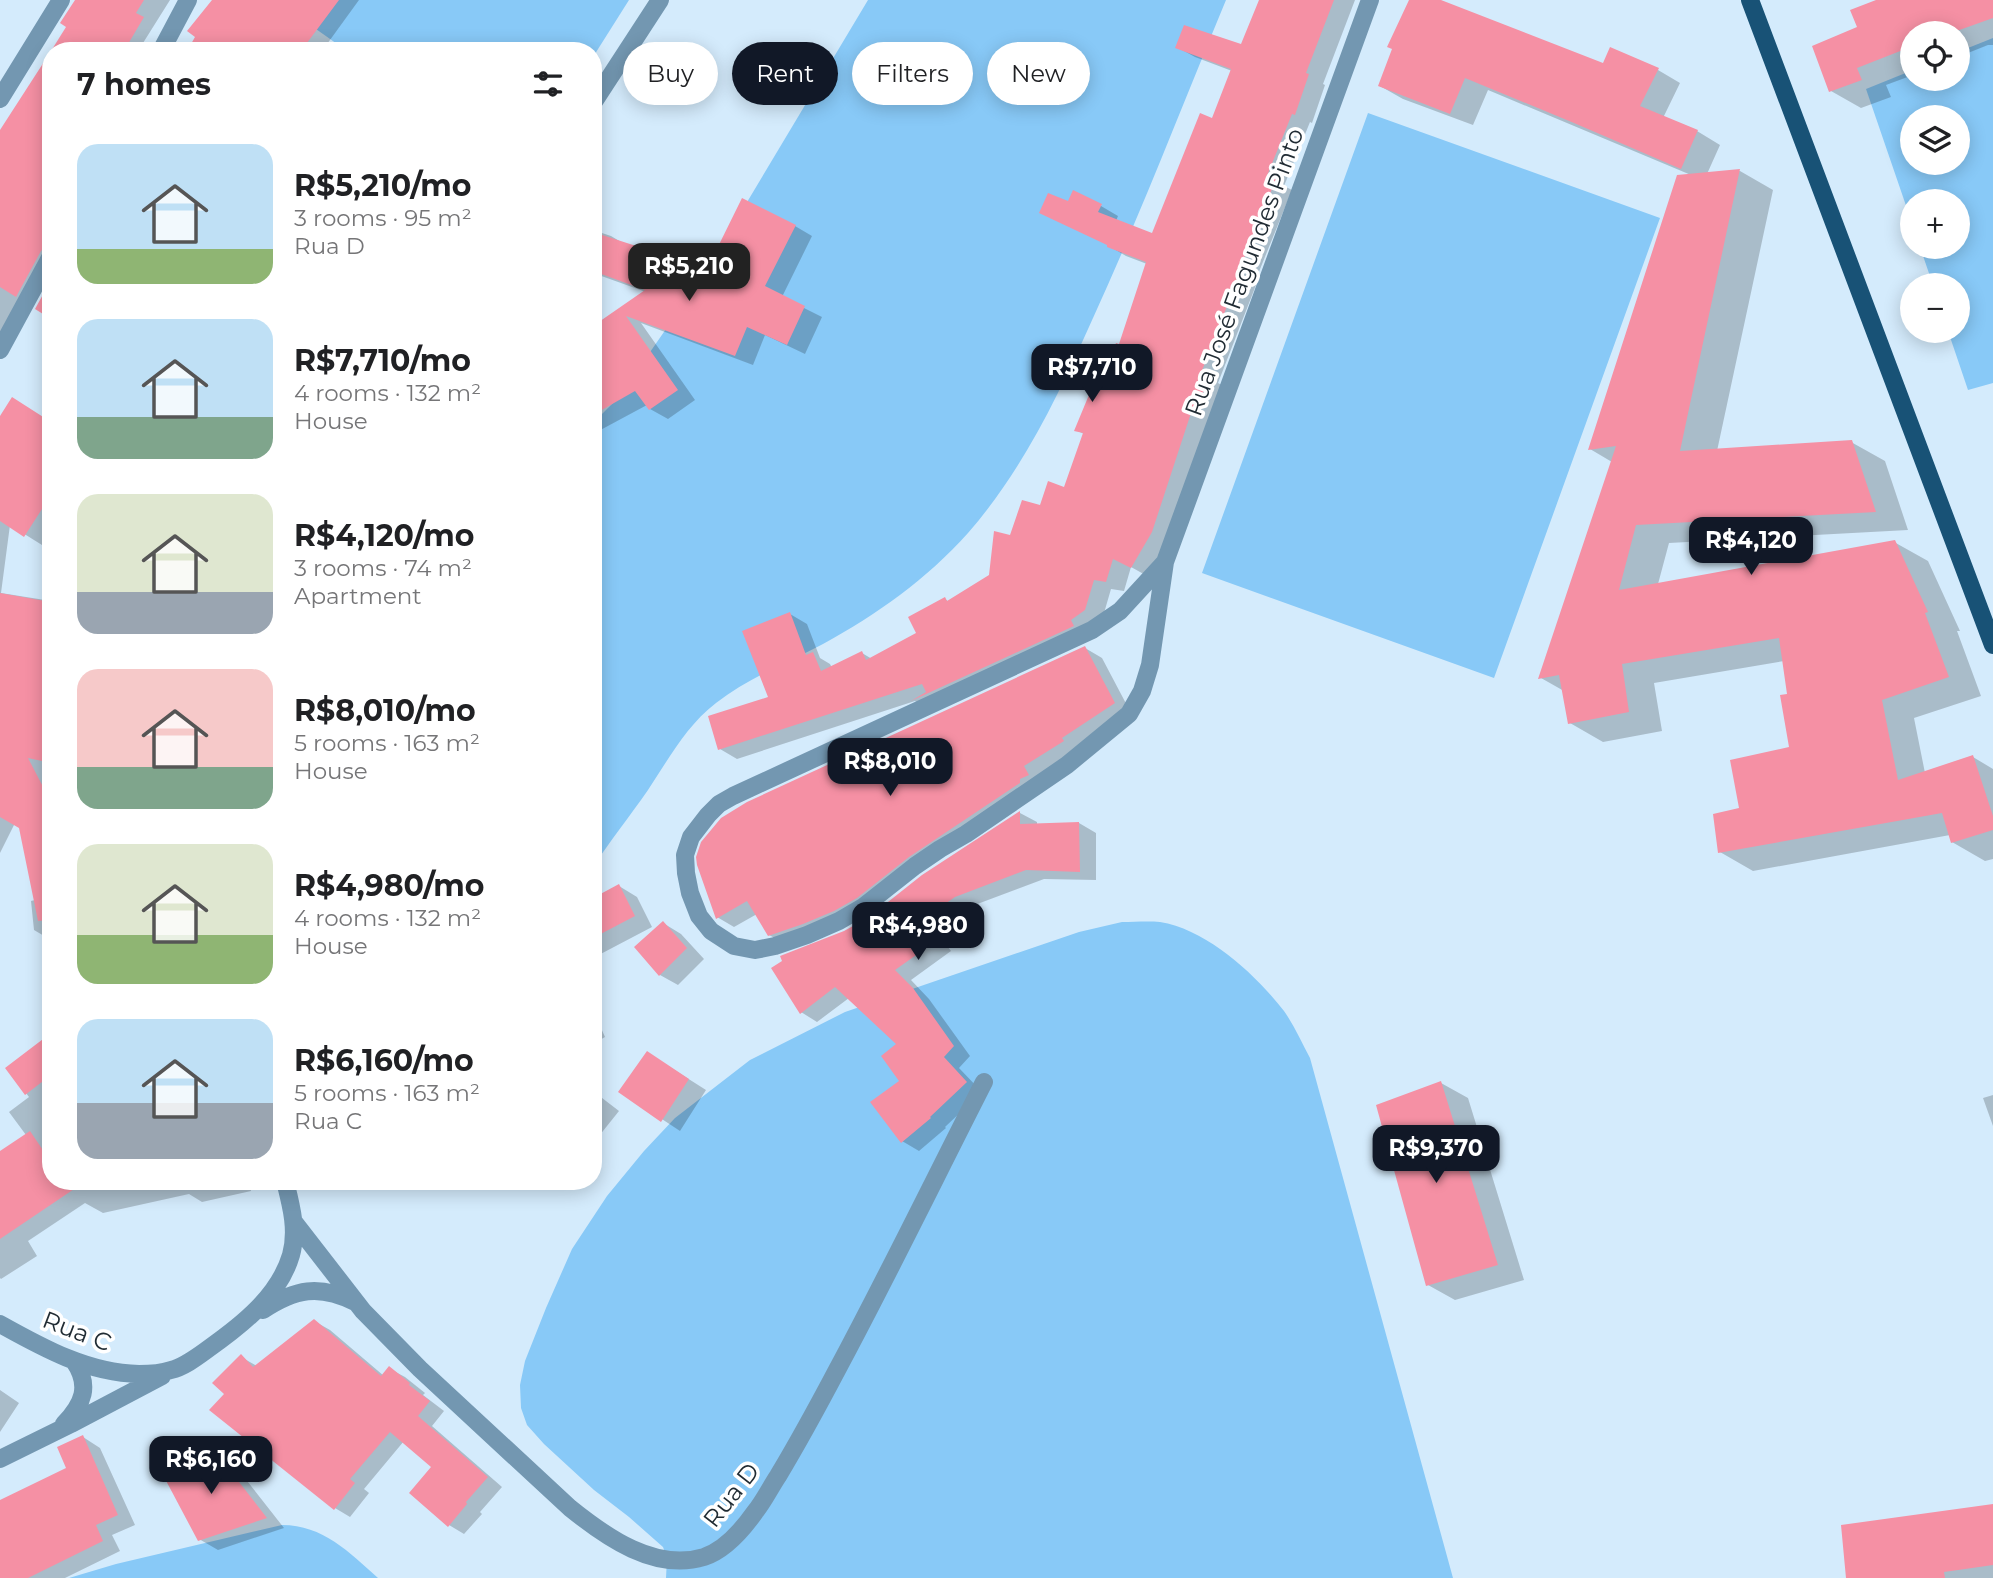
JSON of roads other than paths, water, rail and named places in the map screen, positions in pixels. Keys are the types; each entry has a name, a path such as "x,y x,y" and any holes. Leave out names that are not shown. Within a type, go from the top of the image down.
{"main road":[{"path":"1750,0 1993,645"}],"street":[{"path":"0,99 61,0"},
{"path":"166,42 188,0"},
{"path":"602,89 660,0"},
{"name":"Rua José Fagundes Pinto","path":"1165,562 1120,611 1092,630 719,804 691,837 685,855 690,893 699,916 711,931 734,946 755,950 807,935 839,921 863,907 915,866 1067,765 1129,714 1142,691 1150,665 1165,562 1370,0"},
{"path":"0,351 42,273"},
{"name":"Rua D","path":"294,1222 356,1302 420,1369 570,1508 593,1526 638,1552 657,1558 685,1561 705,1557 721,1548 756,1511 804,1433 984,1082"},
{"name":"Rua D","path":"276,1286 286,1269 294,1237 294,1222 287,1190"},
{"name":"Rua C","path":"0,1324 74,1362 101,1370 140,1374 172,1370 229,1334 265,1301 276,1286"},
{"path":"229,1334 276,1301 303,1292 328,1292 356,1302"},
{"path":"53,1433 70,1417 81,1399 84,1381 74,1362"},
{"path":"0,1459 172,1370"}]}
